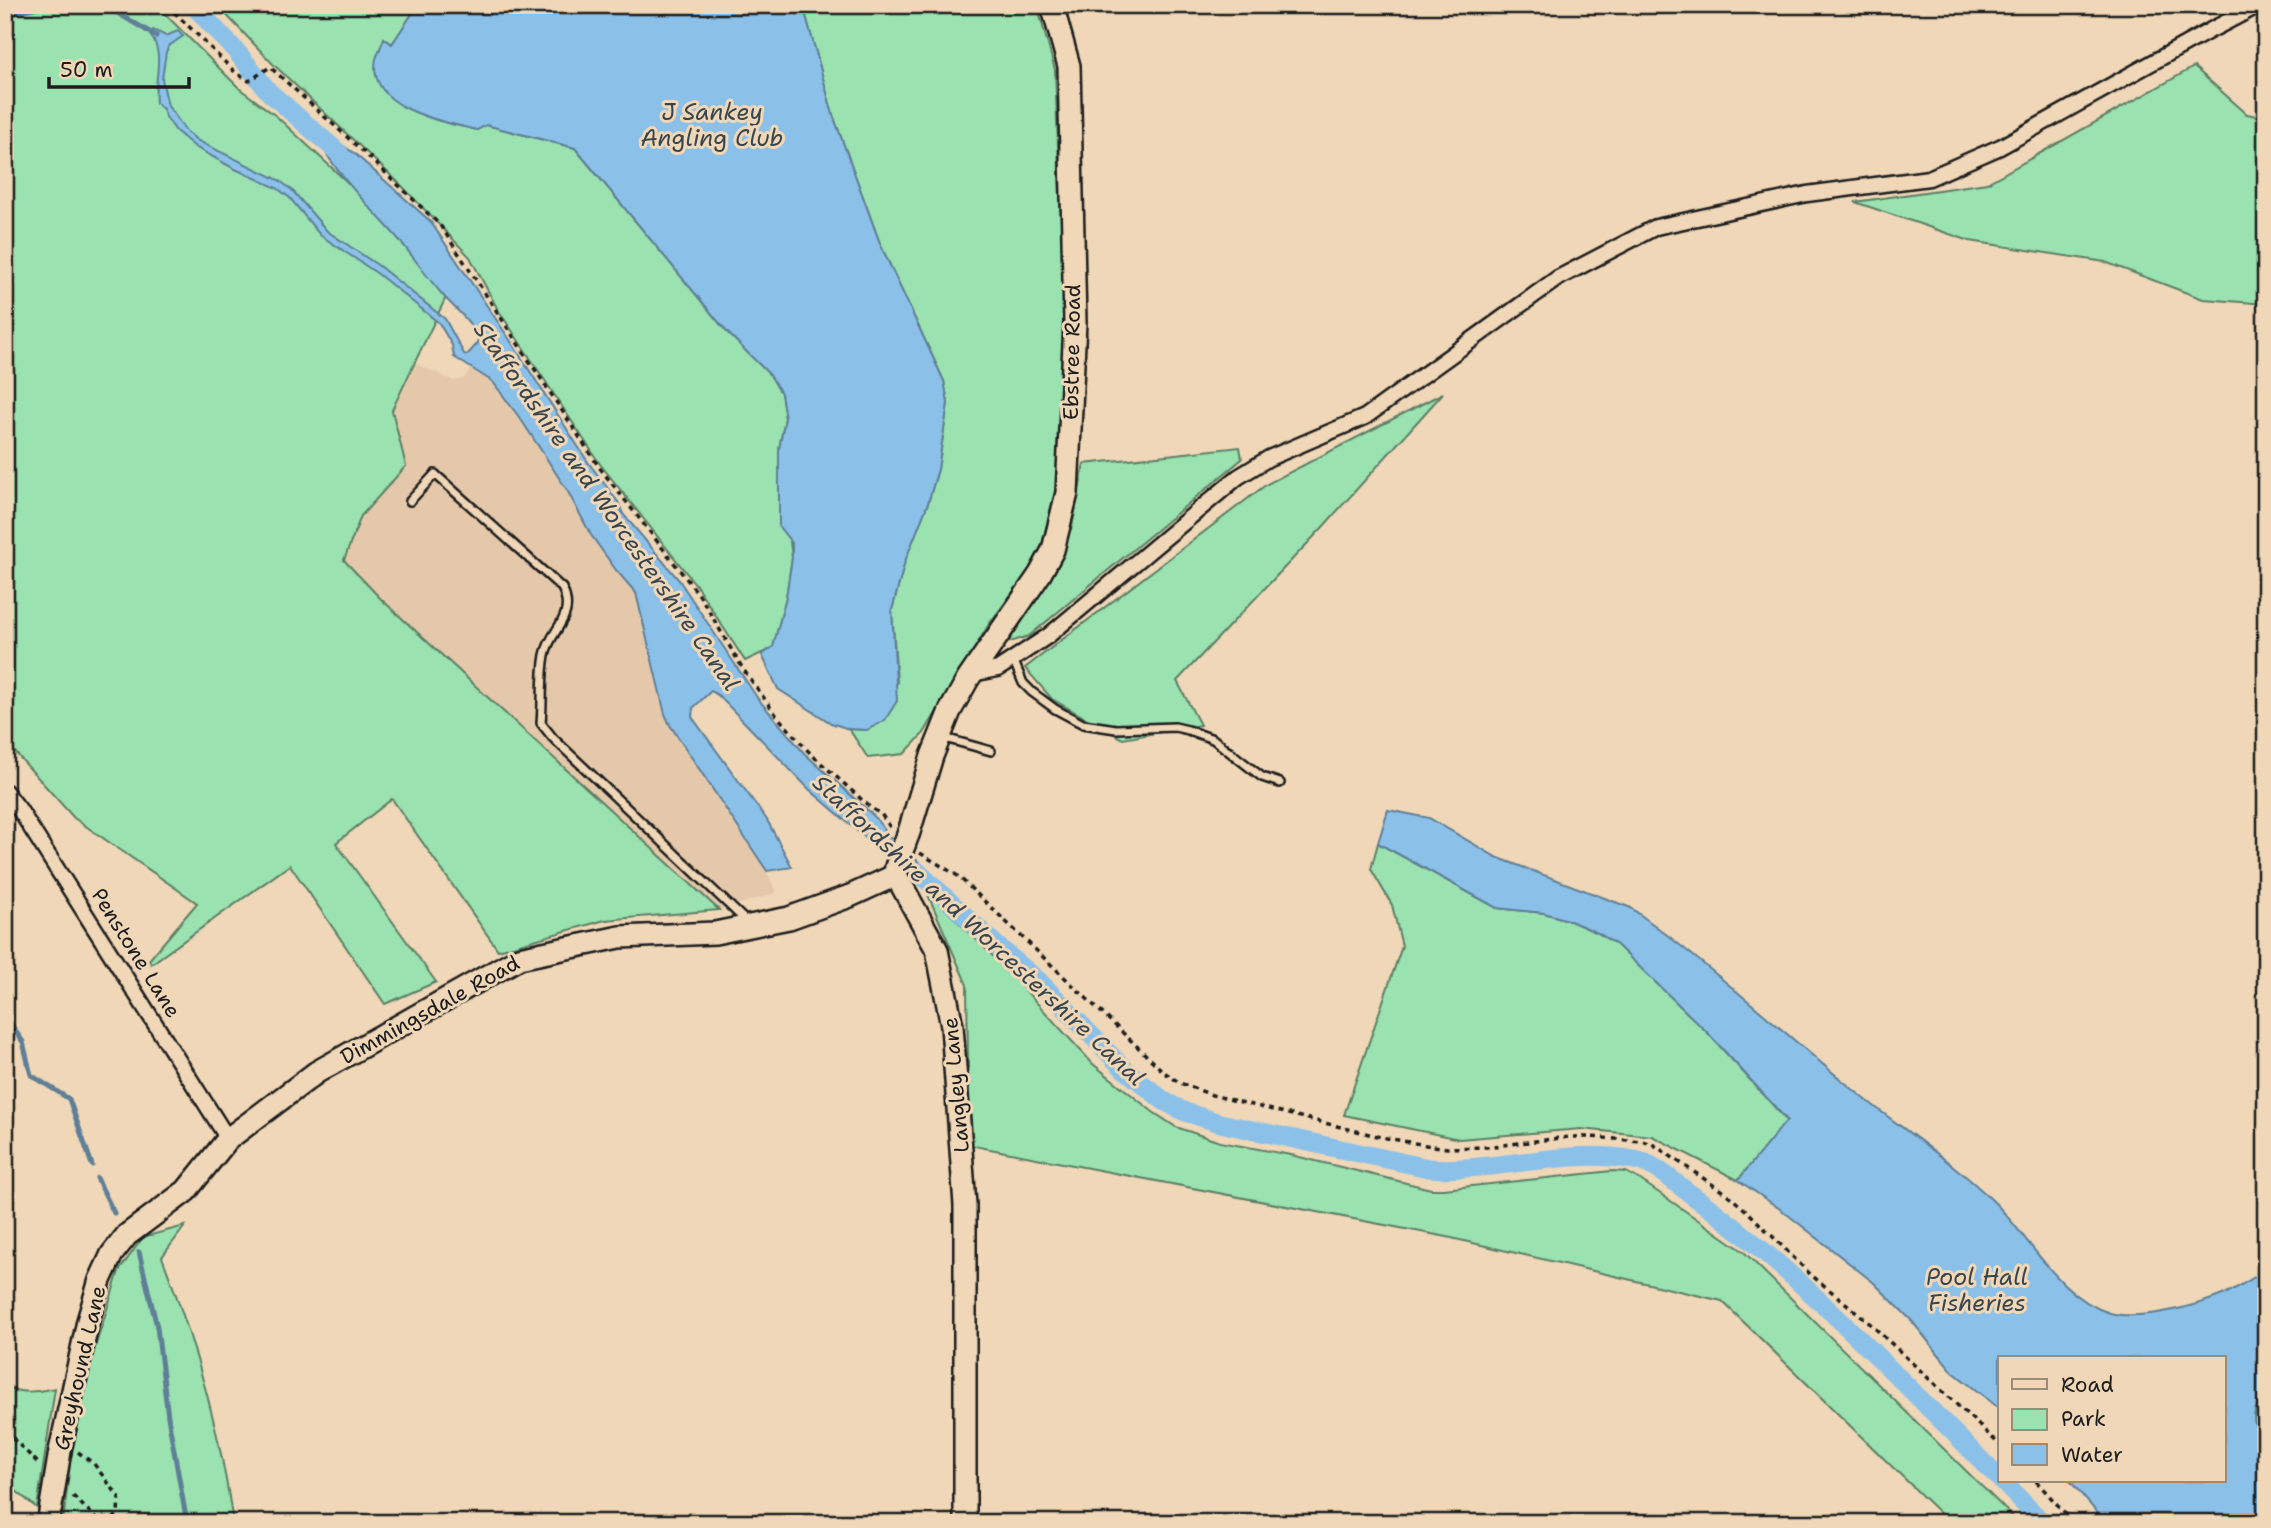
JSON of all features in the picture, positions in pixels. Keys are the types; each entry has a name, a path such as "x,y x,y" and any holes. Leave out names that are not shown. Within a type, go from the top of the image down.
{"street":[{"name":"Ebstree Road","path":"972,674 1040,574 1053,550 1067,493 1074,322 1069,66 1052,5"},
{"path":"896,871 904,837 950,711 972,674 998,668 1048,636 1238,477 1269,458 1365,417 1558,278 1656,227 1807,194 1929,178 2000,147 2259,5"},
{"name":"Penstone Lane","path":"5,791 228,1139"},
{"name":"Dimmingsdale Road","path":"228,1139 317,1072 519,958 620,937 715,933 789,918 850,896 896,871"},
{"name":"Langley Lane","path":"896,871 937,950 953,1026 965,1205 965,1523"},
{"name":"Greyhound Lane","path":"47,1520 88,1321 100,1280 112,1254 127,1234 186,1191 228,1139"}],"lane":[{"path":"410,501 435,474 562,588 568,601 565,617 545,653 541,723 553,738 751,926"},
{"path":"1013,659 1023,683 1032,692 1055,709 1083,724 1116,729 1175,727 1188,730 1213,739 1262,776 1280,783"},
{"path":"940,737 991,751"}],"path":[{"path":"167,5 235,72 250,81 271,67 440,225 599,467 700,596 743,669 810,753 904,837 958,876 1164,1072 1192,1088 1239,1102 1381,1137 1447,1148 1486,1147 1569,1137 1642,1141 1654,1145 1728,1195 1748,1212 1810,1274 1864,1318 1998,1444"},
{"path":"61,1446 94,1464 109,1481 119,1497 118,1513 110,1523"},
{"path":"2037,1482 2074,1523"}],"shaded area":[{"path":"414,363 454,381 463,379 471,369 493,382 522,421 567,490 591,535 636,593 670,725 767,871 776,893 719,910 381,599 343,560 361,516 406,466 392,410"}],"green space":[{"path":"5,5 156,5 240,89 276,116 388,220 449,291 392,410 406,466 361,516 344,560 381,599 719,910 605,920 498,950 392,799 336,843 436,982 385,1004 290,865 151,964 149,960 197,903 74,818 5,741 5,680 10,674 5,667"},
{"path":"217,5 418,5 392,44 385,39 402,106 440,121 477,130 486,125 575,148 727,332 770,375 781,393 785,418 779,449 792,558 786,597 773,648 745,661 696,585 600,464 497,308 470,257 401,185 273,64"},
{"path":"803,5 1037,5 1055,70 1064,297 1060,470 1039,557 989,624 924,733 904,754 868,758 849,729 867,730 897,683 892,610 905,561 938,469 948,403 944,381 881,246 833,115"},
{"path":"2194,67 2247,114 2266,118 2266,304 2203,299 2105,262 1970,241 1855,202 1987,183"},
{"path":"1443,393 1322,528 1177,681 1200,725 1123,739 1052,699 1025,668 1267,484"},
{"path":"1240,447 1242,459 1029,636 1004,644 1038,591 1072,527 1084,464"},
{"path":"1378,843 1497,908 1544,913 1568,920 1617,945 1708,1033 1787,1121 1738,1180 1652,1136 1581,1129 1459,1139 1344,1115 1402,946 1392,905 1371,869"},
{"path":"926,890 1001,964 1093,1064 1176,1127 1220,1142 1291,1155 1431,1189 1612,1171 1626,1172 1639,1179 1743,1251 2019,1523 1950,1523 1722,1301 1447,1237 969,1145 967,985"},
{"path":"185,1226 162,1257 186,1322 214,1421 233,1523 63,1523 74,1430 86,1376 119,1271 143,1237"},
{"path":"5,1384 22,1391 55,1388 37,1508 5,1482"},
{"path":"2266,1389 2266,1456 2257,1438 2254,1422 2257,1407"}],"water":[{"name":"J Sankey Angling Club","path":"418,5 803,5 833,115 881,246 944,381 948,403 938,469 905,561 892,610 897,701 885,720 867,730 849,729 831,723 778,689 762,655 773,647 786,597 792,558 792,543 779,527 779,449 785,418 781,393 770,375 727,332 575,148 486,125 477,130 427,117 395,101 383,90 376,76 376,59 384,38 392,44"},
{"path":"153,30 166,36 178,31 183,36 169,46 166,52 162,79 168,106 186,131 198,141 279,180 292,190 327,231 379,266 445,319 467,355 478,343 469,323 345,180 317,138 323,133 354,153 430,221 588,462 618,502 623,514 679,580 758,699 805,754 874,816 890,837 926,868 946,910 810,790 719,696 711,691 693,708 692,717 767,820 792,867 767,871 670,725 636,593 591,535 567,490 522,421 493,382 454,357 452,345 439,323 378,274 320,235 290,198 277,188 195,147 176,131 163,109 156,103 158,59 155,42 150,35"},
{"name":"Pool Hall Fisheries","path":"1388,810 1429,818 1496,857 1631,908 1700,961 1855,1091 1977,1186 2006,1215 2060,1280 2092,1305 2122,1315 2168,1311 2225,1294 2266,1270 2266,1389 2255,1409 2254,1423 2267,1462 2266,1523 2106,1523 2071,1482 2226,1482 2226,1356 1998,1356 1998,1407 1953,1372 1911,1320 1873,1282 1783,1211 1738,1180 1787,1120 1708,1033 1617,945 1568,920 1544,913 1497,908 1378,843"}],"waterway":[{"path":"5,15 45,5"},
{"path":"101,5 156,36"},
{"name":"Staffordshire and Worcestershire Canal","path":"193,5 237,52 269,92 339,153"},
{"name":"Staffordshire and Worcestershire Canal","path":"917,871 1039,981 1123,1068 1164,1101 1185,1112 1220,1123 1428,1168 1454,1169 1582,1156 1634,1160 1657,1169 1733,1226 1812,1294 1998,1477"},
{"path":"5,1016 23,1042 31,1075 69,1099 92,1165"},
{"path":"97,1178 114,1213"},
{"path":"139,1252 157,1327 168,1417 187,1523"},
{"name":"Staffordshire and Worcestershire Canal","path":"2003,1482 2043,1523"}]}
